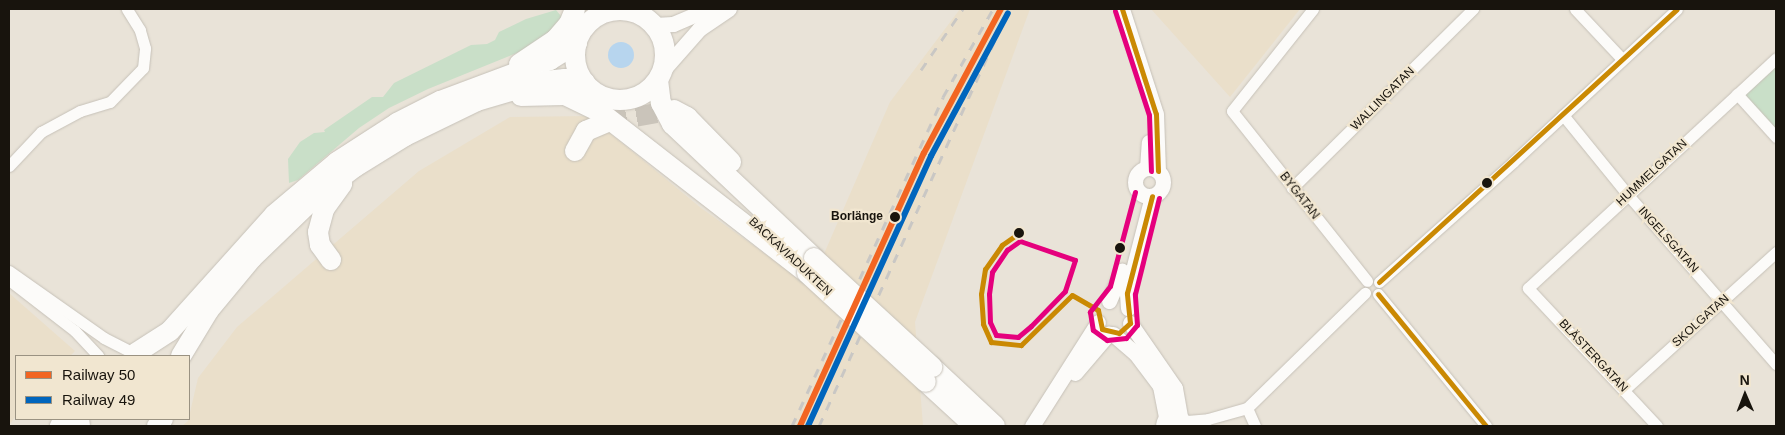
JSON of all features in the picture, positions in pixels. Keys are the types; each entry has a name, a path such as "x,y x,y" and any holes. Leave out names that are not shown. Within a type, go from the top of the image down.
{"highway":[{"path":"499,77 555,40 569,24 585,13 616,10 646,17 664,46 660,75 644,93 626,100 600,95 585,82 575,60 577,43 585,13"},
{"path":"130,354 170,331 274,215 337,162 397,122 499,77 550,60 577,43"},
{"name":"BACKAVIADUKTEN","path":"660,75 661,103 672,124 811,265 929,375 995,426"},
{"path":"182,355 208,310 252,258 313,199 355,167 405,136 477,101 545,80 565,79 585,82"},
{"path":"477,101 554,94 587,104 811,265"},
{"name":"BACKAVIADUKTEN","path":"600,95 748,218 811,265"},
{"path":"674,110 687,117 774,206 811,265"},
{"path":"575,151 586,131 607,122"},
{"path":"331,260 320,245 320,221 335,192 355,167"},
{"path":"130,354 144,355"},
{"name":"BACKAVIADUKTEN","path":"929,375 974,426"}],"street":[{"path":"9,162 41,132 80,111 110,102 142,68 145,48 140,30 127,9"},
{"path":"646,17 673,24 708,9"},
{"path":"660,75 699,29 729,9"},
{"path":"1034,423 1098,322 1098,310 1110,300 1117,290 1147,195 1162,187 1163,178 1153,169 1149,130 1137,77 1113,9"},
{"path":"1122,9 1156,114 1153,169"},
{"name":"BYGATAN","path":"1313,9 1232,111 1367,281"},
{"name":"WALLINGATAN","path":"1292,188 1473,9"},
{"path":"1575,9 1622,59"},
{"path":"1486,426 1378,294 1379,282 1676,9"},
{"name":"HUMMELGATAN","path":"1528,288 1776,58"},
{"path":"1737,94 1776,137"},
{"name":"INGELSGATAN","path":"1563,114 1628,196 1723,301 1776,364"},
{"path":"1147,195 1136,187 1135,177 1153,169"},
{"path":"1034,423 1089,356 1111,334 1123,331 1129,315 1127,294 1147,195"},
{"name":"SKOLGATAN","path":"1625,390 1776,252"},
{"path":"9,271 94,332 130,354"},
{"path":"9,280 75,331 97,355"},
{"path":"1365,293 1364,286 1367,281 1379,282"},
{"name":"BLÄSTERGATAN","path":"1528,288 1657,426"},
{"path":"1174,424 1208,419 1246,408 1365,293 1378,294"},
{"path":"1110,300 1120,301 1175,388 1174,424"},
{"path":"1098,322 1136,354 1160,386 1174,424"},
{"path":"1089,356 1112,348 1136,354"},
{"path":"1246,408 1255,426"}],"shaded area":[{"path":"960,9 1030,9 915,322 923,426 182,426 190,420 198,378 237,327 419,171 510,117 589,116 701,208 810,286 890,102"},
{"path":"1151,9 1300,9 1230,97"},
{"path":"9,293 75,351 71,355 15,355 15,417 9,425"}],"green space":[{"path":"556,10 561,16 557,25 529,48 428,89 389,108 359,128 298,180 289,183 288,159 300,142 314,133 325,132 324,130 372,97 383,97 394,83 471,45 487,44 495,40 499,32 526,19"},
{"path":"1776,58 1776,137 1737,94"}],"water":[{"path":"621,42 630,46 634,55 630,64 621,68 612,64 608,55 612,46"}],"tunnel":[{"path":"607,122 674,110"}],"railway":[{"path":"921,70 963,9"},
{"path":"792,426 943,97 993,9"},
{"path":"819,426 1007,14"}],"rail line":[{"name":"50","path":"800,426 924,153 1001,9"},
{"name":"49","path":"808,426 931,156 1008,13"}],"transit line":[{"path":"1122,9 1156,114 1158,171"},
{"path":"1379,282 1677,9"},
{"path":"1115,11 1149,115 1151,171"},
{"path":"1135,192 1110,286 1090,312 1093,330 1107,340 1126,338 1137,325 1135,294 1159,198"},
{"path":"1019,233 1002,245 985,269 981,294 983,324 991,342 1021,345 1072,295 1098,310 1102,329 1119,333 1130,323 1127,293 1152,196"},
{"path":"1020,241 1075,260 1065,291 1031,326 1018,337 996,335 990,322 989,294 992,272 1007,250 1020,241"},
{"path":"1378,294 1486,426"}],"place":[{"name":"Borlänge","path":"895,217"}]}
